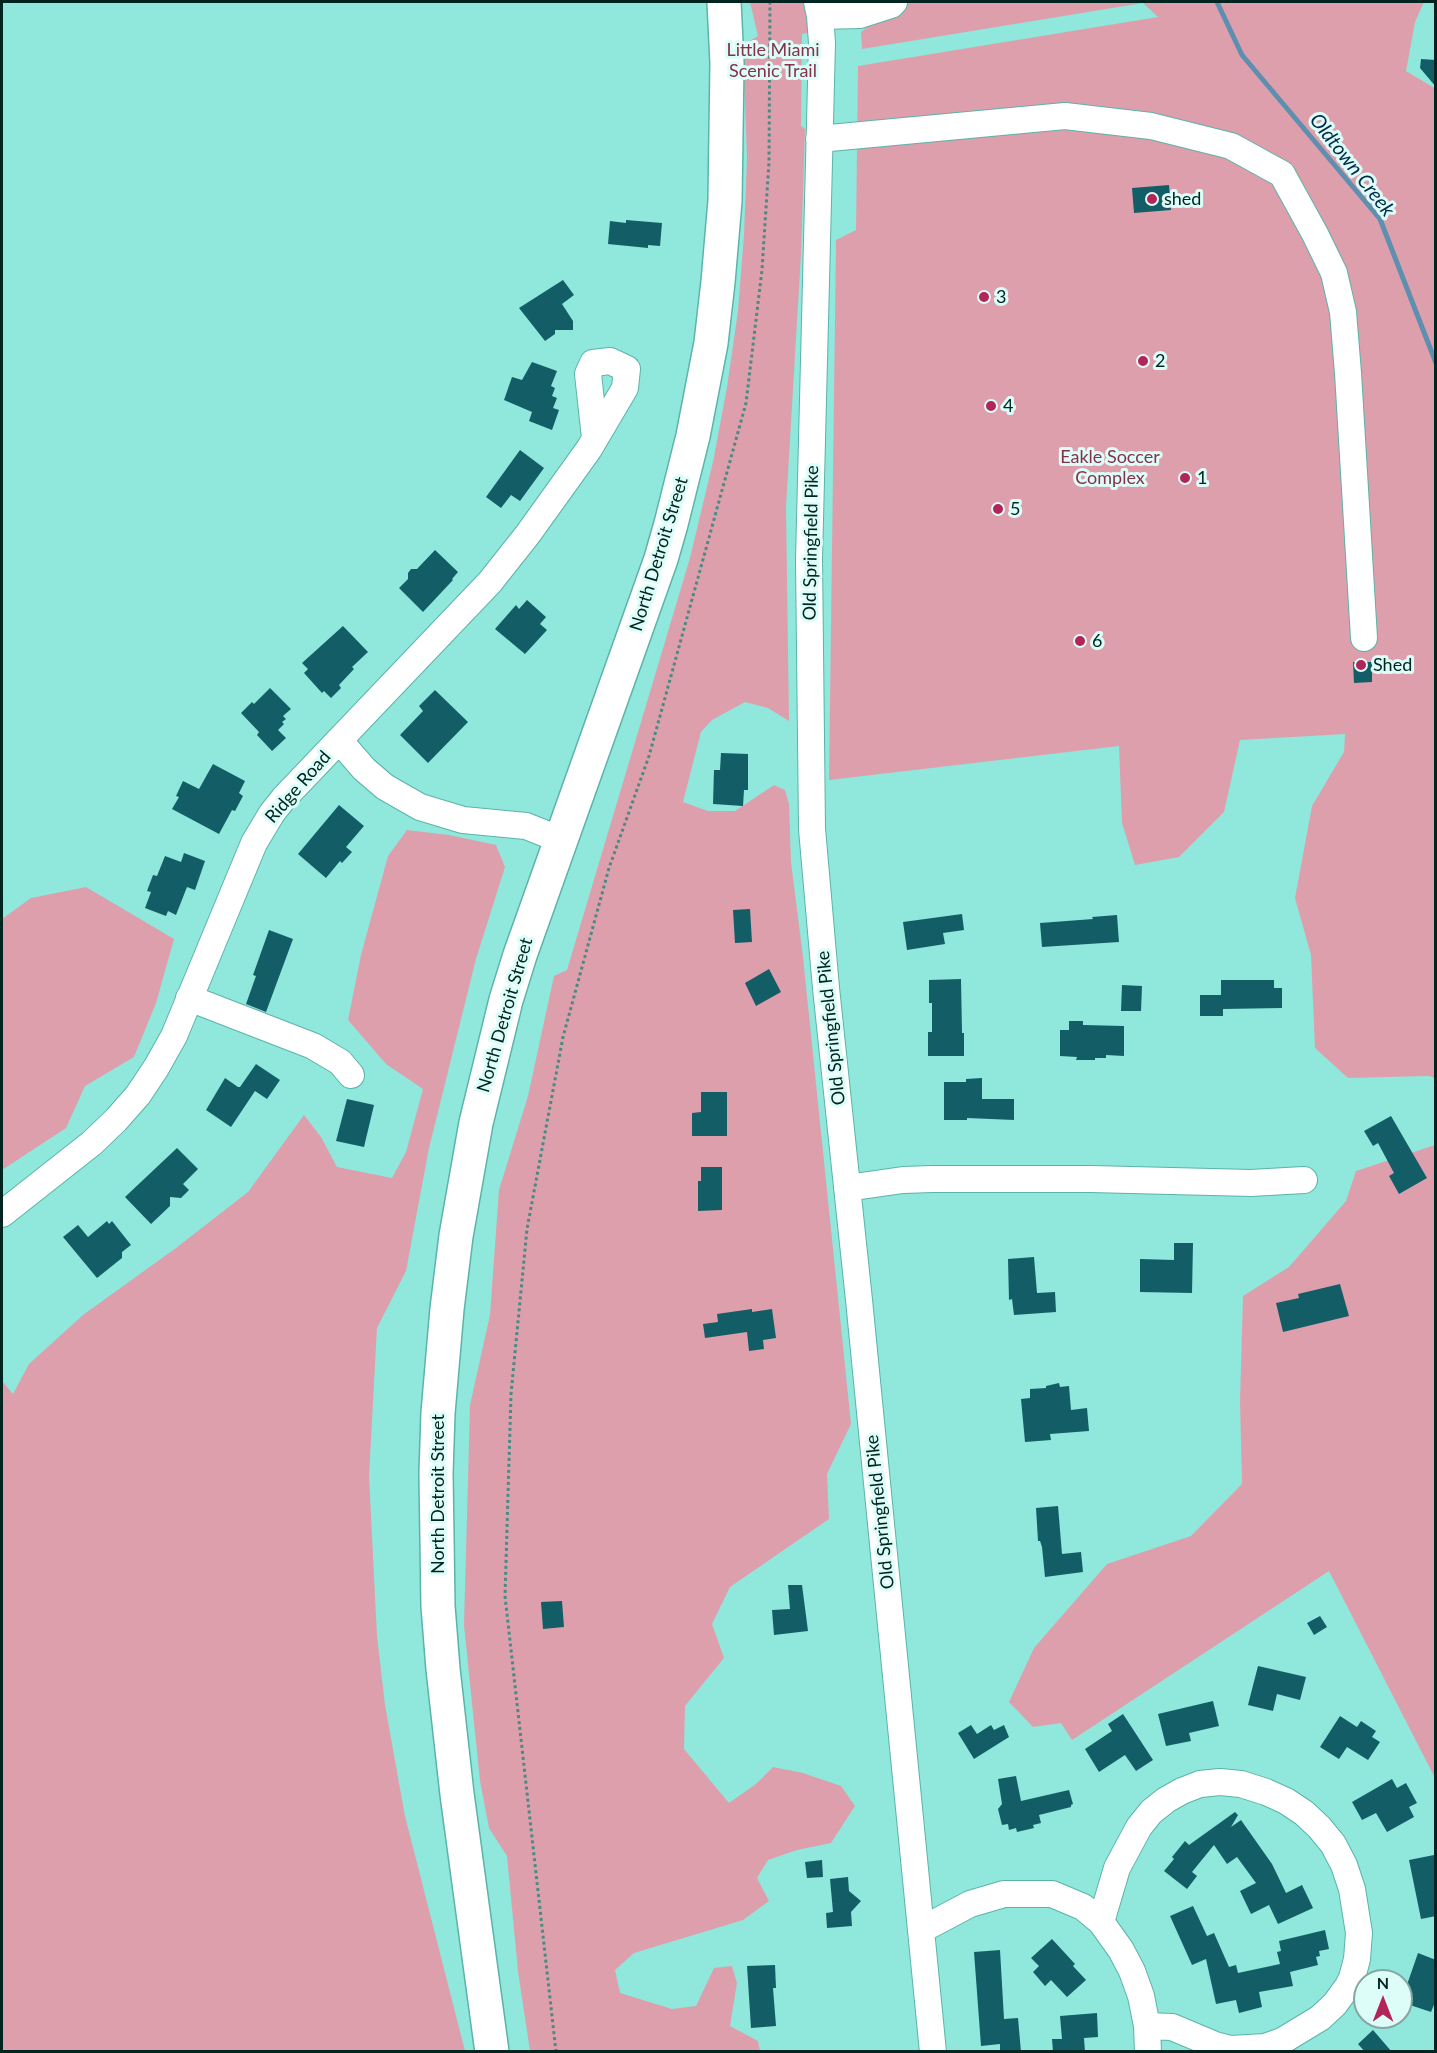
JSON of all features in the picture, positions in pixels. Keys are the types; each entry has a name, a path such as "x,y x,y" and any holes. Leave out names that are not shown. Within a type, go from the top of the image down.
{"highway":[{"name":"North Detroit Street","path":"492,2052 457,1794 443,1669 436,1542 438,1413 446,1320 456,1236 476,1123 506,1000 663,550 693,436 717,292 725,201 727,63 724,2"}],"street":[{"path":"818,9 861,15 894,2"},
{"name":"Old Springfield Pike","path":"818,9 822,43 809,559 811,817 826,988 933,2052"},
{"path":"819,146 1065,116 1151,126 1231,146 1282,174 1316,234 1334,273 1343,312 1364,638"},
{"name":"Ridge Road","path":"2,1214 92,1143 138,1095 174,1036 254,843 284,798 490,582 528,534 595,438"},
{"path":"339,741 364,769 385,787 420,807 463,820 526,826 561,840"},
{"path":"189,998 313,1046 340,1062 351,1075"},
{"path":"847,1188 903,1180 932,1179 1091,1179 1251,1183 1304,1180"},
{"path":"1101,1922 1117,1868 1139,1827 1151,1812 1166,1800 1200,1784 1221,1782 1241,1784 1286,1801 1319,1827 1333,1844 1344,1865 1353,1889 1357,1911 1359,1934 1357,1959 1353,1978 1348,1986 1335,2004 1320,2018 1282,2041 1265,2047 1248,2049 1231,2049 1215,2045 1172,2027 1147,2026"},
{"path":"921,1929 970,1904 1004,1894 1052,1894 1083,1907 1101,1922 1121,1950 1132,1971 1141,1996 1147,2026 1148,2052"}],"path":[{"path":"556,2052 505,1596 511,1394 527,1228 562,1037 609,868 649,756 746,403 762,270 770,162 771,2"}],"green space":[{"path":"750,2 1424,2 1415,22 1406,71 1436,89 1435,1078 1429,1076 1348,1078 1315,1048 1311,955 1295,898 1312,806 1344,752 1345,734 1240,740 1224,812 1179,857 1135,865 1122,823 1119,746 829,780 836,240 856,230 858,66 1158,17 1143,3 862,49 861,32 874,22 802,34 801,126 805,129 801,254 786,507 789,721 768,708 745,702 712,720 701,732 683,802 708,811 735,811 774,785 785,790 789,804 791,862 803,957 851,1424 827,1474 829,1519 730,1587 712,1624 724,1658 685,1706 684,1749 729,1803 756,1784 773,1767 803,1773 841,1786 855,1806 831,1843 797,1850 768,1860 757,1878 769,1901 743,1920 634,1953 615,1970 620,1993 672,2009 696,2006 714,1968 732,1966 737,1983 730,2026 758,2041 760,2051 530,2051 518,1971 507,1856 489,1828 480,1781 464,1625 470,1405 490,1315 499,1190 528,1096 554,976 567,970 690,558 713,462 738,311 747,158 743,45 758,36"},
{"path":"407,830 449,835 496,845 505,867 476,959 429,1148 406,1271 377,1328 369,1476 377,1636 385,1705 405,1816 465,2051 2,2051 2,1381 13,1394 29,1364 83,1315 176,1248 248,1192 304,1115 321,1137 337,1167 392,1178 406,1152 423,1089 386,1064 348,1020 361,955 388,856"},
{"path":"86,887 174,939 156,1003 134,1057 85,1086 66,1128 2,1170 2,919 31,898"},
{"path":"1435,1145 1435,1778 1329,1571 1072,1740 1061,1723 1033,1727 1009,1702 1034,1648 1107,1564 1191,1536 1242,1484 1240,1401 1243,1296 1289,1267 1346,1201 1356,1171"}],"building":[{"path":"1421,59 1436,60 1436,87 1420,68"},
{"name":"shed","path":"1169,185 1171,210 1134,213 1132,188"},
{"path":"626,220 662,223 660,246 648,245 648,248 608,244 610,221 626,223"},
{"path":"563,280 574,295 562,304 573,321 573,330 555,330 555,334 545,341 519,308"},
{"path":"532,362 557,371 551,386 555,388 552,396 557,398 553,408 559,410 552,430 529,421 532,412 504,400 512,377 522,380"},
{"path":"520,450 544,468 520,501 511,495 501,508 486,497"},
{"path":"435,550 458,572 423,612 399,588 408,579 411,569 417,569"},
{"path":"527,600 546,617 540,624 547,630 525,654 495,629 516,605 519,609"},
{"path":"343,626 368,652 352,667 354,669 339,685 341,688 331,698 324,691 322,693 304,673 308,669 302,663"},
{"name":"Shed","path":"1353,662 1372,662 1372,682 1354,683"},
{"path":"270,688 291,709 283,716 286,719 278,730 286,738 272,751 257,735 259,732 241,713"},
{"path":"435,690 468,722 428,763 400,735 423,711 419,706"},
{"path":"721,753 748,754 748,790 744,790 743,806 713,804 714,770 720,770"},
{"path":"213,764 245,781 239,793 243,796 235,811 232,810 219,834 172,809 179,797 176,796 183,781 199,789"},
{"path":"339,805 364,826 346,847 352,852 342,863 340,861 326,878 298,854"},
{"path":"184,853 205,861 195,890 187,887 176,915 168,911 166,916 145,908 151,892 147,891 153,875 157,876 165,856 181,862"},
{"path":"750,909 752,942 735,943 733,910"},
{"path":"962,914 964,930 943,933 945,944 907,950 903,922"},
{"path":"1117,915 1119,942 1042,947 1040,923"},
{"path":"269,930 293,939 266,1012 246,1004 256,976 253,975"},
{"path":"769,969 781,992 756,1006 745,983"},
{"path":"961,979 964,1056 928,1056 928,1032 932,1032 929,980"},
{"path":"1221,980 1274,980 1274,988 1282,988 1282,1008 1223,1009 1223,1016 1200,1016 1200,995 1221,995"},
{"path":"1122,985 1142,986 1141,1011 1121,1011"},
{"path":"1069,1021 1083,1021 1083,1025 1124,1026 1124,1056 1106,1055 1106,1058 1095,1058 1095,1060 1076,1060 1077,1057 1060,1056 1060,1030 1069,1030"},
{"path":"256,1064 280,1080 267,1099 255,1091 231,1127 206,1110 225,1078 240,1087"},
{"path":"982,1078 982,1099 1014,1099 1014,1120 967,1118 967,1120 944,1120 944,1082 966,1082 966,1079"},
{"path":"701,1092 727,1092 727,1136 692,1136 692,1113 701,1112"},
{"path":"347,1099 374,1105 364,1147 336,1141"},
{"path":"1391,1116 1427,1178 1399,1194 1389,1176 1394,1173 1378,1143 1373,1146 1364,1131"},
{"path":"177,1148 198,1169 183,1184 189,1190 181,1198 170,1197 170,1206 151,1224 125,1197"},
{"path":"701,1167 722,1167 722,1210 698,1211 698,1181 701,1181"},
{"path":"107,1221 109,1224 112,1221 131,1245 122,1252 122,1258 97,1278 63,1237 78,1225 88,1237"},
{"path":"1174,1243 1193,1243 1192,1293 1140,1292 1140,1259 1174,1260"},
{"path":"1034,1257 1037,1293 1055,1292 1056,1312 1014,1315 1012,1299 1009,1300 1008,1259"},
{"path":"1340,1284 1349,1316 1283,1332 1276,1303 1299,1298 1298,1294"},
{"path":"752,1309 752,1312 772,1309 776,1338 763,1340 764,1349 749,1351 747,1332 705,1338 703,1324 718,1322 717,1314"},
{"path":"1059,1383 1060,1387 1069,1386 1071,1410 1087,1408 1089,1431 1050,1434 1051,1440 1025,1442 1021,1399 1030,1398 1030,1389 1046,1388 1046,1386"},
{"path":"1058,1506 1062,1554 1081,1552 1083,1572 1045,1577 1042,1547 1038,1541 1036,1508"},
{"path":"788,1585 802,1585 808,1631 774,1635 772,1610 790,1609"},
{"path":"562,1601 564,1627 543,1629 541,1602"},
{"path":"1320,1616 1327,1627 1314,1635 1307,1623"},
{"path":"1258,1666 1306,1677 1300,1700 1277,1694 1273,1711 1248,1705"},
{"path":"1213,1701 1219,1726 1189,1733 1191,1741 1166,1746 1158,1714"},
{"path":"1123,1714 1153,1760 1136,1771 1125,1755 1099,1772 1085,1749 1112,1731 1108,1724"},
{"path":"1340,1716 1357,1727 1361,1721 1376,1731 1372,1737 1380,1742 1368,1760 1347,1747 1339,1759 1320,1747"},
{"path":"971,1725 977,1734 991,1725 994,1730 1004,1725 1009,1737 974,1759 958,1733"},
{"path":"1016,1776 1021,1801 1069,1790 1073,1804 1071,1807 1039,1815 1041,1823 1033,1825 1034,1828 1017,1832 1016,1828 1009,1830 1008,1824 1002,1825 998,1809 1002,1804 998,1779"},
{"path":"1392,1779 1397,1788 1406,1783 1417,1803 1409,1807 1414,1817 1387,1832 1376,1813 1362,1820 1352,1802"},
{"path":"1235,1812 1238,1815 1231,1827 1241,1820 1272,1864 1286,1893 1302,1885 1313,1908 1278,1924 1269,1905 1251,1914 1240,1891 1256,1883 1237,1857 1227,1864 1214,1845 1192,1872 1197,1876 1187,1889 1164,1871 1185,1841 1189,1845"},
{"path":"1434,1855 1436,1916 1421,1919 1409,1860"},
{"path":"822,1860 823,1877 807,1878 805,1862"},
{"path":"848,1877 849,1891 861,1901 851,1912 852,1926 827,1928 826,1913 833,1912 830,1879"},
{"path":"1193,1906 1207,1936 1214,1933 1229,1967 1236,1965 1238,1973 1280,1964 1277,1952 1281,1951 1279,1941 1325,1930 1329,1949 1319,1951 1320,1956 1316,1957 1318,1965 1290,1972 1293,1986 1259,1992 1262,2007 1239,2013 1236,2000 1216,2004 1206,1959 1192,1965 1170,1916"},
{"path":"1052,1939 1086,1980 1067,1997 1051,1980 1045,1986 1033,1972 1039,1966 1031,1958"},
{"path":"1000,1950 1004,2019 1018,2018 1021,2052 1000,2052 1000,2044 981,2046 974,1952"},
{"path":"1418,1953 1436,1960 1436,2000 1431,2012 1413,2006 1412,1969"},
{"path":"775,1965 776,1988 773,1988 776,2026 751,2028 747,1966"},
{"path":"1097,2013 1098,2037 1084,2038 1085,2052 1053,2052 1052,2039 1062,2039 1060,2016"},
{"path":"1373,2030 1392,2052 1365,2052 1358,2044"}],"waterway":[{"name":"Oldtown Creek","path":"1217,2 1242,55 1380,219 1436,363"}],"place":[{"name":"shed","path":"1152,199"},
{"name":"3","path":"984,297"},
{"name":"2","path":"1143,361"},
{"name":"4","path":"991,406"},
{"name":"1","path":"1185,478"},
{"name":"5","path":"998,509"},
{"name":"6","path":"1080,641"},
{"name":"Shed","path":"1361,665"}],"park label":[{"name":"Little Miami Scenic Trail","path":"773,60"},
{"name":"Eakle Soccer Complex","path":"1110,467"}]}
